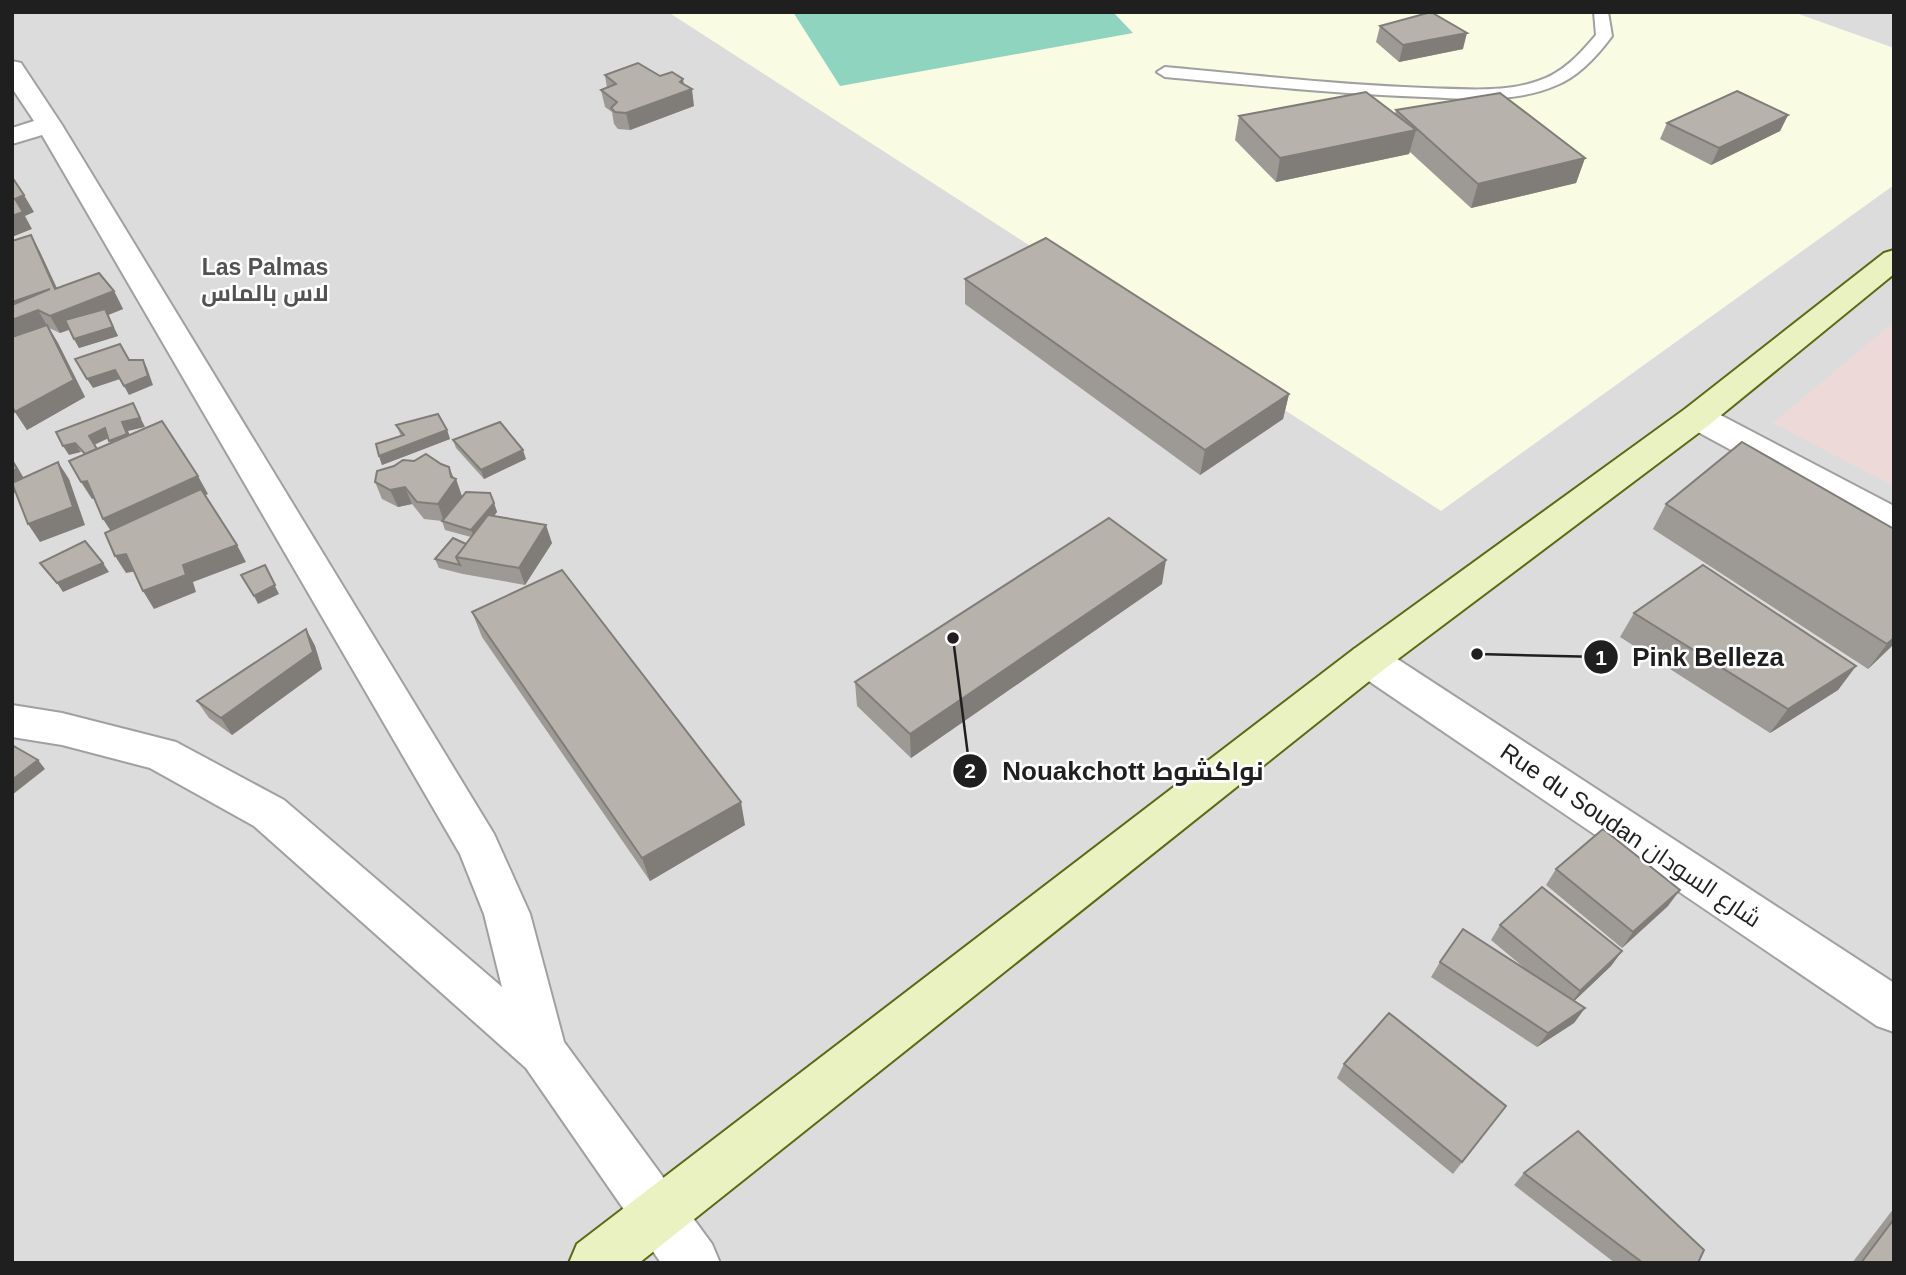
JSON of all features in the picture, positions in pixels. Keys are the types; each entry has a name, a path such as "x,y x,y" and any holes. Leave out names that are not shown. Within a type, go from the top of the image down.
{"main road":[{"path":"596,1263 1368,660 1697,417 1894,259"}],"street":[{"path":"12,68 49,125 479,846 507,914 543,1052"},
{"path":"12,136 49,125"},
{"path":"1697,417 1894,522"},
{"name":"Rue du Soudan شارع السودان","path":"1368,660 1894,1010"},
{"path":"12,721 62,729 161,754 269,813 543,1052 693,1263"}],"lane":[{"path":"1166,72 1402,92 1492,93 1523,90 1545,85 1581,63 1604,36 1601,12"}],"shaded area":[{"path":"12,12 1894,12 1894,1263 12,1263"},
{"path":"668,12 1793,12 1894,48 1894,185 1441,511"},
{"path":"1894,322 1894,486 1773,423"}],"green space":[{"path":"793,12 1113,12 1133,33 840,86"}],"building":[{"path":"1431,12 1467,33 1403,45 1380,26"},
{"path":"638,63 660,76 672,72 683,79 680,82 692,89 626,113 615,112 611,108 617,102 601,90 616,84 605,75"},
{"path":"1737,91 1788,115 1719,148 1667,123"},
{"path":"1366,92 1416,130 1280,158 1239,116"},
{"path":"1500,93 1585,158 1478,184 1396,110"},
{"path":"14,180 24,195 15,199 23,212 12,216 12,181"},
{"path":"31,235 55,289 99,273 114,291 50,316 38,310 12,320 12,305 50,289 12,302 12,241"},
{"path":"1046,238 1289,394 1205,450 965,279"},
{"path":"105,309 113,327 74,339 65,320"},
{"path":"47,325 74,380 15,412 12,406 12,337"},
{"path":"120,344 129,360 143,360 148,376 124,386 115,370 87,379 75,359"},
{"path":"133,403 140,418 122,422 127,434 109,441 105,428 89,436 97,449 85,454 75,443 63,446 56,432"},
{"path":"438,414 447,430 379,456 376,444 404,435 396,425"},
{"path":"162,421 198,476 103,519 87,481 81,482 69,461"},
{"path":"500,422 523,450 481,470 453,440"},
{"path":"1742,442 1894,529 1894,638 1887,644 1666,504"},
{"path":"426,454 449,467 451,477 456,479 438,504 417,502 405,487 390,490 375,482 377,471 403,460 414,461"},
{"path":"58,462 73,507 28,524 12,483"},
{"path":"201,489 237,545 183,565 186,575 143,591 126,554 115,556 105,533"},
{"path":"466,492 490,493 494,503 471,530 442,521"},
{"path":"488,515 546,525 519,568 456,557"},
{"path":"1109,518 1166,560 910,734 855,682"},
{"path":"453,538 466,544 456,557 460,565 435,559"},
{"path":"85,541 103,563 57,583 40,563"},
{"path":"265,565 275,585 254,596 241,575"},
{"path":"1703,565 1856,666 1788,709 1634,613"},
{"path":"562,570 741,802 642,858 472,612"},
{"path":"306,629 313,652 221,718 197,701"},
{"path":"12,745 38,760 12,780"},
{"path":"1603,829 1680,890 1633,932 1556,869"},
{"path":"1542,887 1622,951 1580,991 1500,925"},
{"path":"1463,929 1585,1008 1548,1033 1440,962"},
{"path":"1389,1013 1506,1106 1462,1162 1344,1064"},
{"path":"1578,1131 1704,1250 1698,1263 1643,1263 1524,1173"},
{"path":"1894,1219 1894,1263 1861,1263"}],"place":[{"name":"Nouakchott نواكشوط","path":"953,638"},
{"name":"Pink Belleza","path":"1477,654"}],"district":[{"name":"Las Palmas لاس بالماس","path":"265,280"}]}
